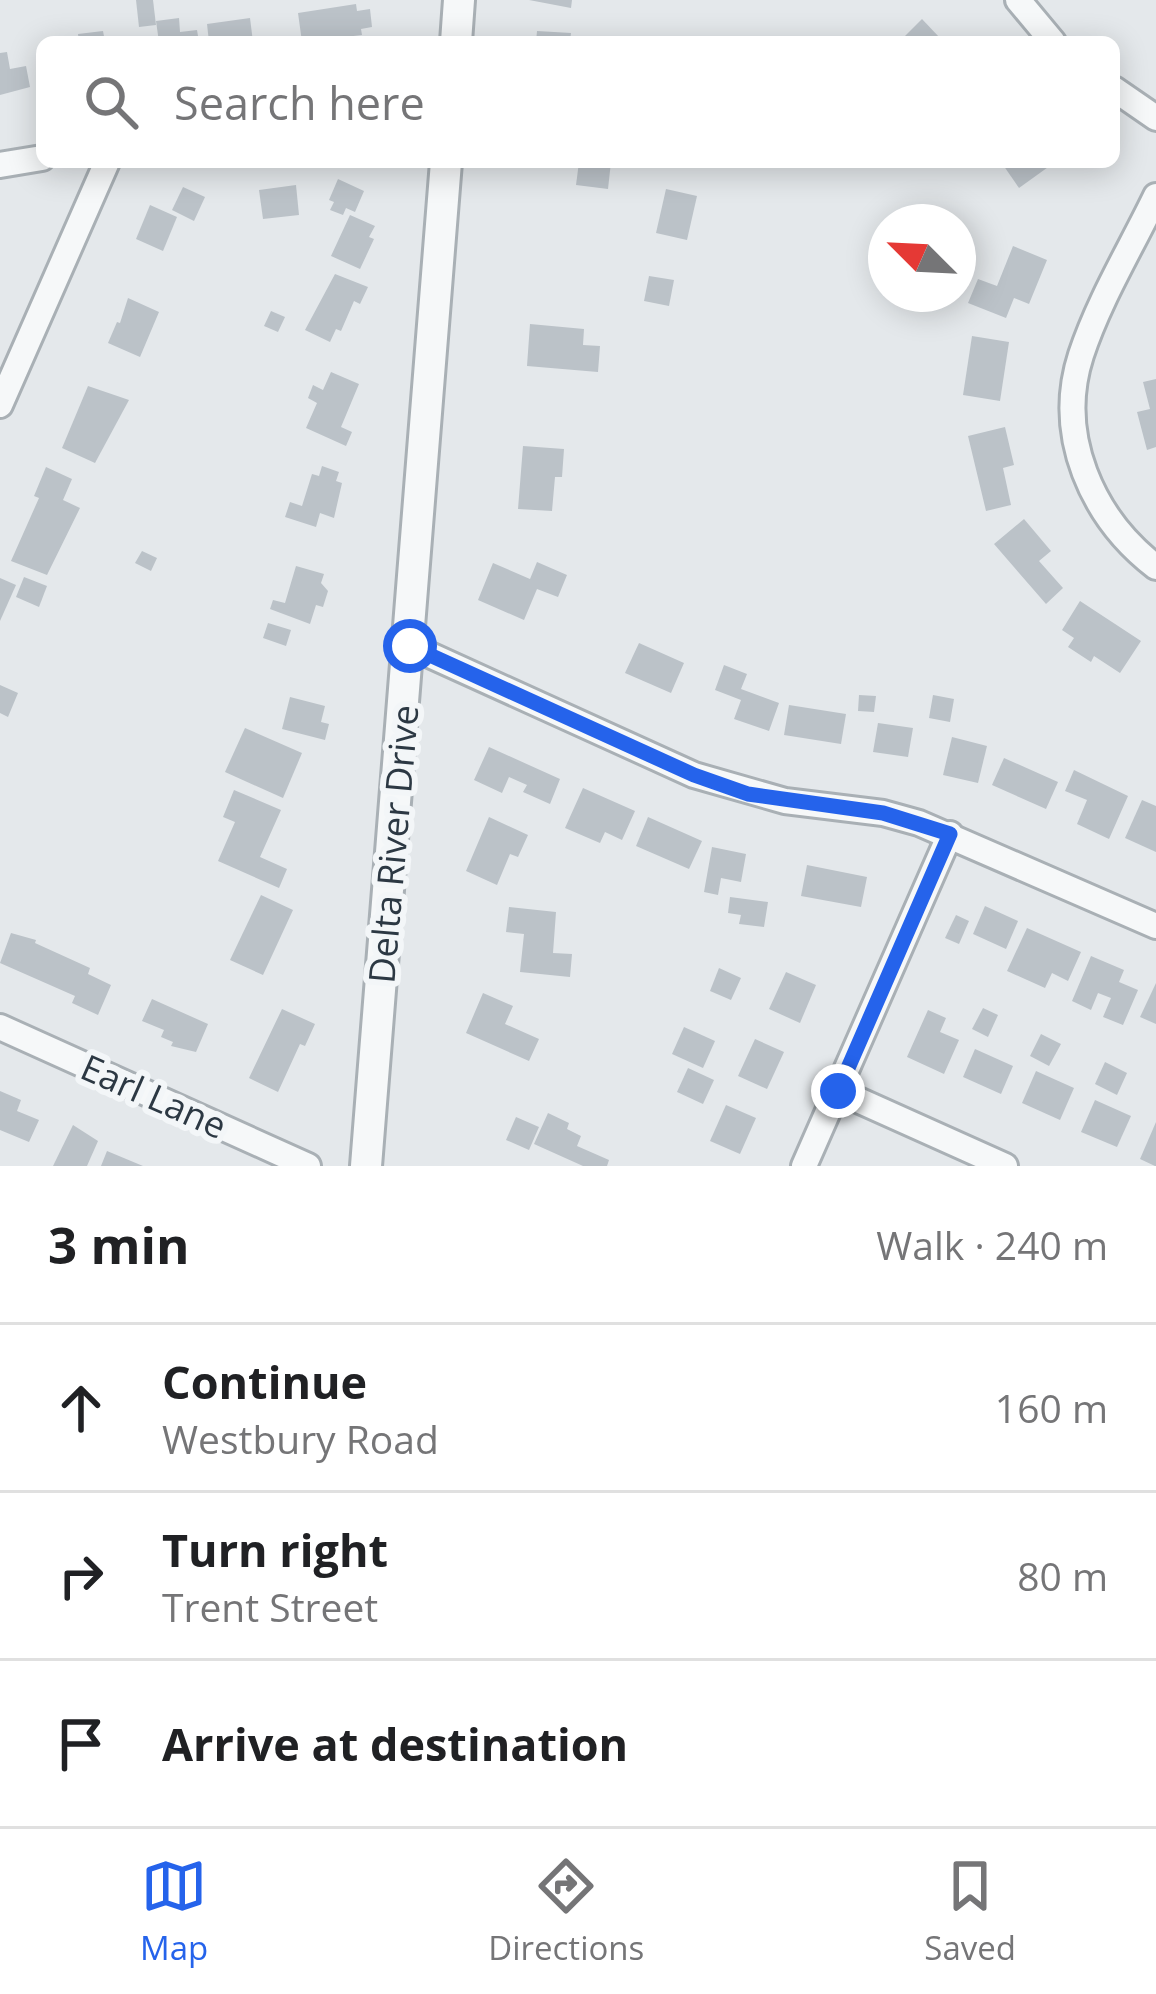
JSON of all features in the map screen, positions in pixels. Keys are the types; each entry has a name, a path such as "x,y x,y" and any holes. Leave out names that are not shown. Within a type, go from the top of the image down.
{"street":[{"path":"456,36 459,0"},
{"path":"1018,0 1048,36"},
{"path":"1120,93 1156,118"},
{"path":"0,165 36,159"},
{"path":"0,406 103,168"},
{"name":"Delta River Drive","path":"366,1166 446,168"},
{"path":"1156,196 1081,356 1072,409 1076,444 1106,518 1156,567"},
{"path":"410,646 712,781 784,801 883,813 950,834 1156,926"},
{"path":"804,1166 950,834"},
{"name":"Earl Lane","path":"0,1027 308,1166"},
{"path":"838,1091 1005,1166"}],"building":[{"path":"136,0 153,0 156,25 139,27"},
{"path":"529,0 572,0 571,8"},
{"path":"356,4 357,11 370,9 372,27 361,29 362,35 301,36 298,13"},
{"path":"179,18 180,32 197,30 198,36 158,36 156,21"},
{"path":"250,18 252,36 208,36 207,24"},
{"path":"922,19 938,36 905,36"},
{"path":"537,31 571,33 571,36 537,36"},
{"path":"7,52 10,69 26,66 30,87 0,95 0,53"},
{"path":"578,168 610,168 608,189 576,185"},
{"path":"1005,168 1047,168 1019,188"},
{"path":"338,179 364,191 355,212 346,208 343,215 330,210"},
{"path":"296,185 299,215 263,219 259,190"},
{"path":"183,187 205,197 194,221 172,210"},
{"path":"666,189 697,196 687,240 656,233"},
{"path":"150,205 177,217 163,251 136,239"},
{"path":"350,215 375,226 360,269 331,256"},
{"path":"1013,246 1047,260 1029,304 1014,298 1006,318 976,306 978,279 997,286"},
{"path":"335,274 368,287 330,342 305,330"},
{"path":"649,276 674,280 669,306 644,301"},
{"path":"128,298 159,312 140,357 108,343"},
{"path":"271,311 285,317 278,332 264,326"},
{"path":"530,324 584,329 583,345 600,346 598,372 527,366"},
{"path":"972,336 1009,342 1000,401 963,395"},
{"path":"331,372 359,384 341,427 352,432 346,446 306,428 317,403 308,398 313,385 323,390"},
{"path":"1156,379 1156,447 1147,450 1137,412 1150,409 1143,382"},
{"path":"88,386 129,400 95,463 62,448"},
{"path":"1005,427 1014,465 1003,468 1011,505 986,511 968,436"},
{"path":"523,446 564,449 552,511 518,509"},
{"path":"322,466 339,472 336,481 342,483 334,518 320,513 316,527 285,517 290,502 302,506 312,474 319,476"},
{"path":"46,467 72,479 63,500 80,508 47,575 11,561 39,498 34,496"},
{"path":"1024,519 1051,551 1039,561 1063,588 1046,604 994,544"},
{"path":"142,551 157,558 151,571 135,563"},
{"path":"537,562 567,575 558,597 537,589 524,620 478,600 493,563 530,579"},
{"path":"296,566 324,574 321,583 328,591 323,607 316,605 310,624 270,609 273,600 285,603"},
{"path":"24,577 47,586 39,607 16,597"},
{"path":"0,578 16,585 0,621"},
{"path":"1080,601 1141,641 1120,673 1068,647 1074,638 1062,630"},
{"path":"268,623 291,630 286,646 263,638"},
{"path":"639,643 684,663 671,693 625,673"},
{"path":"724,665 747,674 741,689 779,703 769,731 734,719 741,700 715,690"},
{"path":"0,685 18,693 8,717 0,713"},
{"path":"859,695 876,696 874,712 858,711"},
{"path":"933,695 954,699 950,722 929,718"},
{"path":"290,697 325,706 321,722 329,724 325,740 282,729"},
{"path":"789,705 846,714 841,744 784,735"},
{"path":"878,723 913,728 908,757 873,752"},
{"path":"245,728 302,753 283,798 225,772"},
{"path":"952,737 987,746 978,783 943,775"},
{"path":"489,747 560,779 550,804 523,792 527,785 509,777 502,793 474,780"},
{"path":"1004,758 1058,782 1046,809 992,785"},
{"path":"1074,770 1128,796 1109,839 1077,824 1087,800 1065,791"},
{"path":"583,788 635,811 622,840 605,832 600,843 565,828"},
{"path":"234,790 281,810 260,857 287,869 279,888 218,861 235,822 223,817"},
{"path":"1142,800 1156,806 1156,852 1125,838"},
{"path":"489,817 528,835 518,857 510,854 497,885 466,871"},
{"path":"648,817 702,841 689,869 636,846"},
{"path":"712,847 746,854 741,882 721,878 718,895 704,892"},
{"path":"807,865 867,877 861,907 801,896"},
{"path":"261,895 293,910 263,975 230,960"},
{"path":"730,897 768,902 764,927 739,924 741,915 728,913"},
{"path":"985,906 1018,921 1006,949 973,934"},
{"path":"509,907 556,912 553,953 572,954 570,977 520,972 524,934 506,932"},
{"path":"956,915 969,921 959,944 945,938"},
{"path":"1027,928 1081,952 1068,981 1052,973 1045,988 1007,971"},
{"path":"11,933 36,940 90,968 88,974 111,985 98,1015 72,1003 75,996 0,963"},
{"path":"1091,956 1124,970 1119,982 1138,990 1123,1025 1103,1017 1111,998 1098,993 1091,1010 1072,1001"},
{"path":"719,968 741,978 731,1000 710,991"},
{"path":"786,972 816,985 800,1023 769,1009"},
{"path":"1156,983 1156,1024 1140,1017"},
{"path":"483,993 513,1006 505,1024 539,1039 529,1061 466,1033"},
{"path":"152,999 208,1024 196,1052 171,1046 173,1042 161,1037 164,1030 142,1021"},
{"path":"983,1008 998,1015 988,1037 972,1029"},
{"path":"282,1009 315,1024 305,1046 300,1044 278,1092 249,1078"},
{"path":"928,1010 946,1018 940,1032 959,1040 944,1074 907,1057"},
{"path":"684,1027 715,1041 703,1068 672,1054"},
{"path":"1041,1034 1061,1044 1049,1066 1030,1056"},
{"path":"755,1039 784,1052 767,1089 738,1076"},
{"path":"975,1049 1013,1066 1001,1094 963,1077"},
{"path":"1105,1062 1127,1073 1117,1095 1095,1084"},
{"path":"688,1068 714,1080 703,1104 677,1092"},
{"path":"1036,1071 1074,1088 1060,1120 1022,1103"},
{"path":"0,1091 21,1100 17,1111 39,1120 29,1142 0,1130"},
{"path":"1095,1100 1131,1116 1117,1147 1081,1132"},
{"path":"726,1105 756,1118 740,1154 710,1141"},
{"path":"548,1113 569,1123 567,1129 581,1136 577,1146 609,1160 607,1166 583,1166 534,1144"},
{"path":"516,1117 539,1127 529,1150 506,1140"},
{"path":"1156,1122 1156,1166 1155,1166 1140,1159"},
{"path":"73,1125 98,1141 87,1166 53,1166"},
{"path":"107,1151 143,1166 101,1166"}],"route":[{"path":"410,646 694,775 748,794 883,813 950,834 838,1091"}]}
